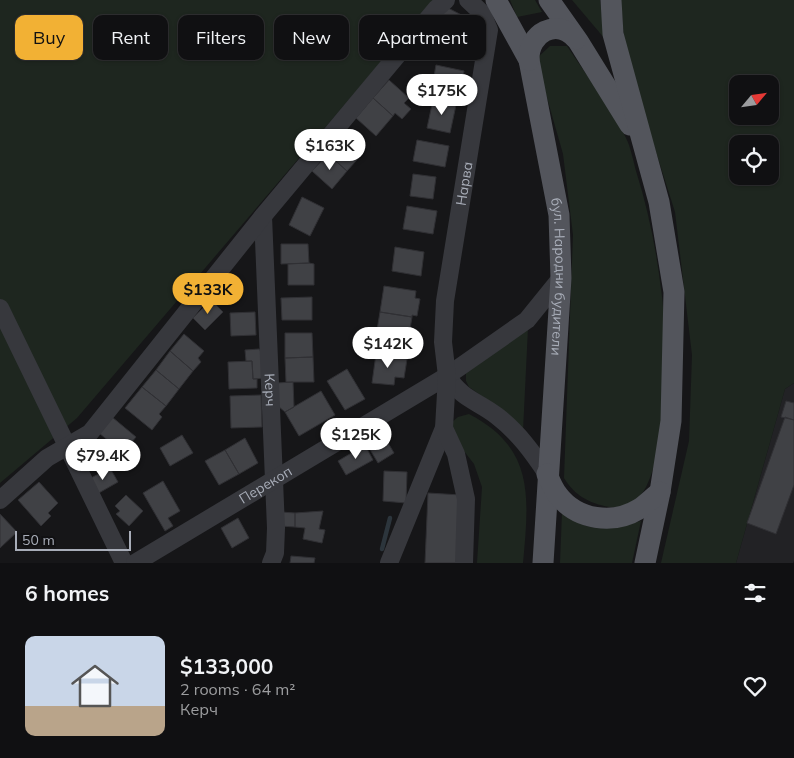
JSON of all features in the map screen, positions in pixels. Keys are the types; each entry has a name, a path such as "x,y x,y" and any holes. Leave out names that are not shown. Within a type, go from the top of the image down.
{"main road":[{"name":"бул. Народни будители","path":"496,0 529,60 559,215 561,278 547,474 543,563"},
{"path":"549,0 578,41 646,153"},
{"path":"611,0 613,34 659,202 674,292 671,421 660,492 645,563"},
{"path":"529,60 532,42 544,30 557,28 564,30 578,41"},
{"path":"547,474 558,495 571,508 599,518 614,518 628,515 660,492"}],"street":[{"name":"Нарва","path":"444,428 447,376 443,342 446,301 489,30 482,13 468,0"},
{"path":"0,500 48,458 90,432 263,216 441,5"},
{"name":"Керч","path":"263,216 276,528 275,552 271,563"},
{"name":"Перекоп","path":"134,563 447,376 513,332 527,320 561,278"},
{"path":"0,308 124,563"},
{"path":"447,376 457,391 497,416 510,428 528,446 547,474"},
{"path":"389,563 444,428"},
{"path":"444,428 456,454 466,499 464,563"}],"shaded area":[{"path":"0,0 434,0 421,15 359,15 359,60 383,60 77,418 0,483"},
{"path":"510,0 535,0 542,12 517,17"},
{"path":"572,0 600,0 605,39"},
{"path":"621,0 794,0 794,383 785,389 736,563 661,563 689,441 692,355 675,212 625,54"},
{"path":"550,46 567,46 606,103 626,138 648,214 659,274 665,333 665,361 659,445 653,468 643,492 636,500 620,507 609,507 583,498 573,490 564,478 573,235 563,154 536,59"},
{"path":"528,328 523,431 502,410 469,387 466,381 466,373"},
{"path":"794,383 794,561 793,563 736,563 785,389"},
{"path":"469,414 491,427 506,442 517,459 523,477 526,496 523,563 477,563 482,487 474,464 457,442 451,423 458,417"},
{"path":"562,512 572,519 591,527 609,528 641,521 632,563 560,563"}],"building":[{"path":"446,7 462,15 440,15"},
{"path":"436,65 464,71 460,92 432,87"},
{"path":"389,80 409,98 404,103 411,109 402,119 395,113 393,116 373,98"},
{"path":"373,98 393,116 376,136 356,118"},
{"path":"433,100 456,105 450,133 427,128"},
{"path":"344,135 364,152 347,171 328,154"},
{"path":"417,140 449,146 445,167 413,161"},
{"path":"328,154 347,171 332,189 312,171"},
{"path":"413,174 436,177 433,199 410,196"},
{"path":"302,197 324,208 310,236 289,225"},
{"path":"407,206 437,211 433,234 403,229"},
{"path":"281,244 308,244 309,263 281,264"},
{"path":"395,247 424,252 421,276 392,271"},
{"path":"288,264 314,264 314,285 288,285"},
{"path":"384,286 416,291 415,298 420,299 417,316 412,315 412,317 380,312"},
{"path":"312,297 312,320 282,320 281,298"},
{"path":"211,300 223,312 205,330 193,318"},
{"path":"255,312 256,335 231,336 230,313"},
{"path":"380,312 412,317 407,347 375,342"},
{"path":"285,333 312,333 313,357 285,358"},
{"path":"184,334 204,351 198,358 201,362 193,371 170,351"},
{"path":"259,349 263,354 265,378 253,379 252,361 246,361 245,350"},
{"path":"170,351 193,371 179,389 156,370"},
{"path":"376,354 407,359 404,378 395,377 394,385 372,383"},
{"path":"313,357 314,382 286,382 285,358"},
{"path":"252,361 253,379 257,379 257,388 229,389 228,362"},
{"path":"347,369 365,399 345,410 327,381"},
{"path":"156,370 179,389 166,406 142,387"},
{"path":"293,382 294,407 285,412 278,406 277,383"},
{"path":"142,387 166,406 159,414 162,417 152,430 125,408"},
{"path":"321,391 335,415 299,436 285,412"},
{"path":"261,395 262,427 231,428 230,396"},
{"path":"786,401 794,403 794,420 781,417"},
{"path":"112,417 136,437 123,453 99,433"},
{"path":"785,417 794,420 794,485 776,534 747,523"},
{"path":"381,431 394,453 378,463 365,441"},
{"path":"182,435 193,453 170,466 160,448"},
{"path":"245,438 258,463 239,474 225,450"},
{"path":"365,445 373,460 346,475 338,461"},
{"path":"225,450 239,474 219,485 205,461"},
{"path":"110,468 118,482 97,494 89,479"},
{"path":"384,471 407,472 406,503 383,501"},
{"path":"163,481 180,511 168,518 173,526 165,531 143,493"},
{"path":"39,482 58,503 48,513 51,516 41,526 18,500"},
{"path":"428,493 461,495 459,563 425,563"},
{"path":"126,495 143,511 129,526 116,514 120,511 115,506"},
{"path":"323,511 319,529 325,530 322,543 303,539 305,528 295,527 295,513"},
{"path":"281,512 295,513 295,527 280,526"},
{"path":"0,514 17,532 0,548"},
{"path":"238,518 249,538 232,548 221,528"},
{"path":"291,556 315,558 314,563 290,563"}],"waterway":[{"path":"382,549 390,518"}]}
